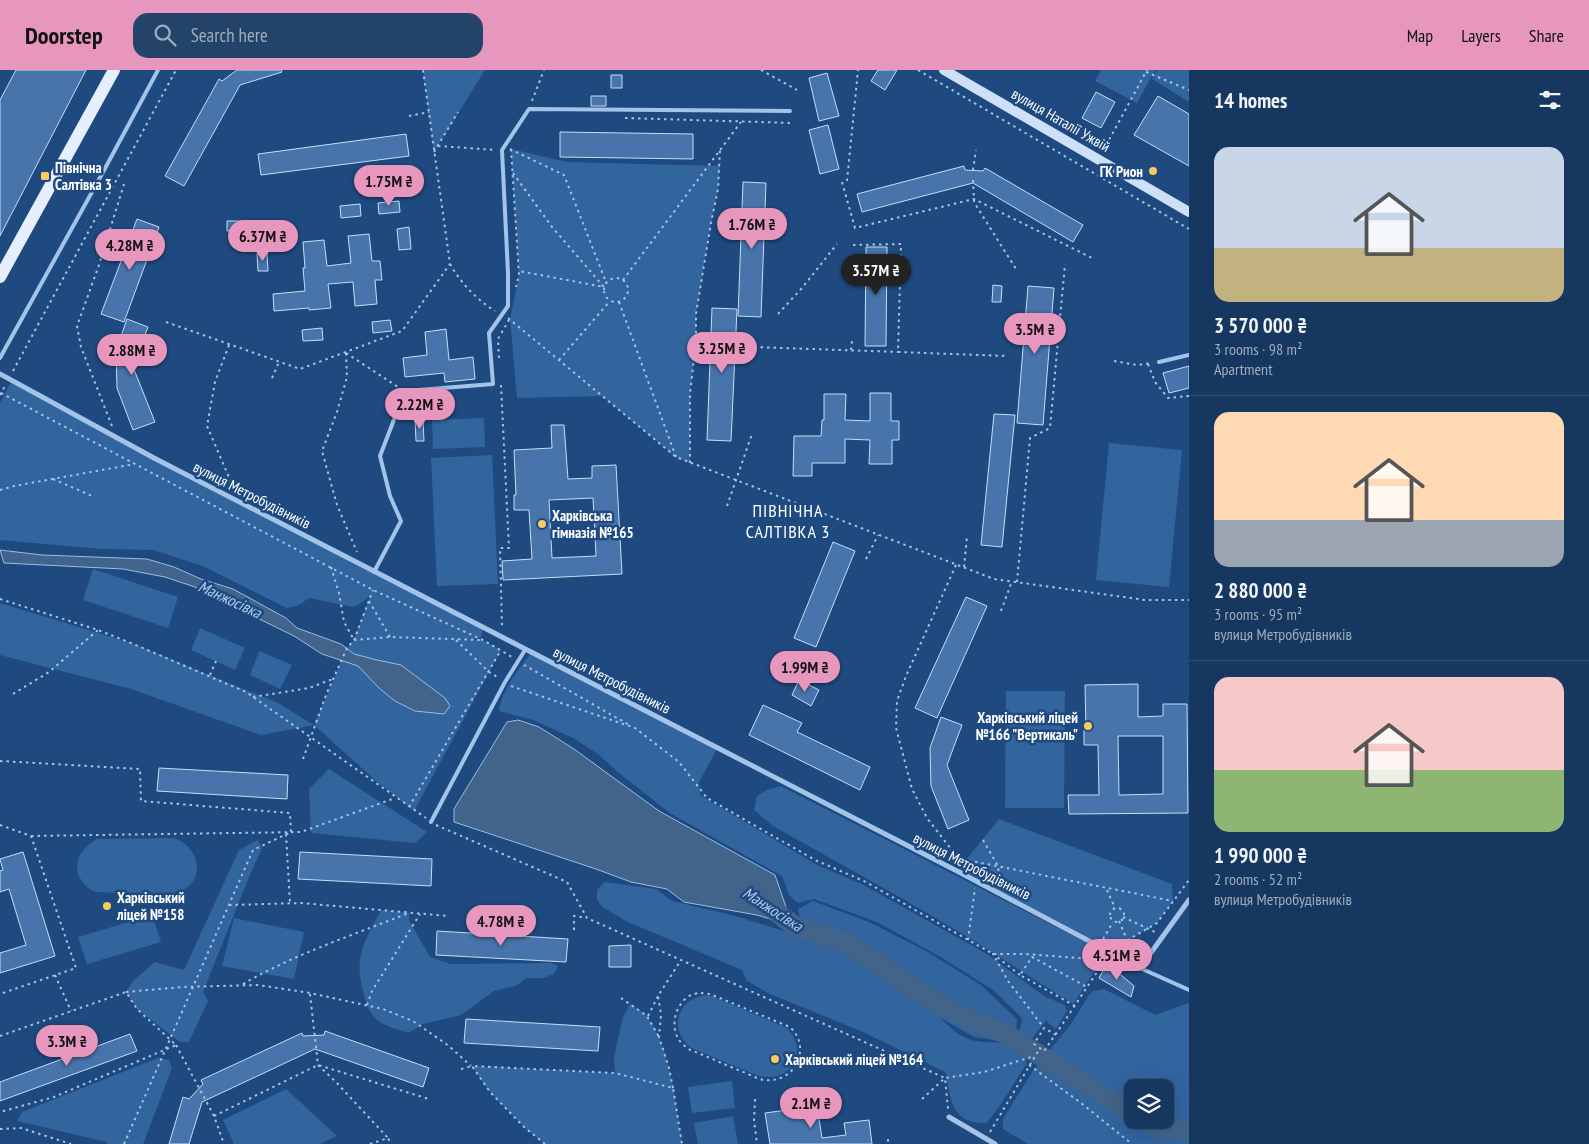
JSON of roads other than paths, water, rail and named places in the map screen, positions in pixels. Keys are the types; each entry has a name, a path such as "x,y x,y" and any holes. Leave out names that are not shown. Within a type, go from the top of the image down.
{"main road":[{"path":"0,277 114,70"},
{"name":"вулиця Наталії Ужвій","path":"944,70 1189,212"}],"street":[{"name":"вулиця Метробудівників","path":"0,374 240,503 1001,894 1140,968"},
{"path":"1140,968 1189,900"},
{"path":"949,1117 995,1144"}],"lane":[{"path":"0,358 158,70"},
{"path":"374,572 401,521 390,496 380,456 404,391 493,384 489,333 508,306 502,150 529,109 790,111"},
{"path":"1159,362 1189,355"},
{"path":"432,822 505,682 525,650"},
{"path":"1140,968 1189,990"}],"water":[{"path":"0,550 42,555 147,559 174,567 201,579 233,589 286,618 297,628 341,644 354,654 401,665 445,698 450,706 444,714 415,711 395,701 380,689 358,666 322,654 294,636 225,600 195,587 165,577 123,569 4,563"},
{"path":"518,720 539,727 574,749 659,811 775,875 788,913 797,928 757,915 684,902 667,889 631,882 454,822 454,809 507,722"}],"waterway":[{"name":"Манжосівка","path":"775,911 797,928 846,942 930,999 970,1020 1006,1034 1124,1108"},
{"name":"Манжосівка","path":"1172,1129 1189,1131"}],"place":[{"name":"ГК Рион","path":"1153,171"},
{"name":"Північна Салтівка 3","path":"45,176"},
{"name":"Харківська гімназія №165","path":"542,524"},
{"name":"Харківський ліцей №166 \"Вертикаль\"","path":"1088,726"},
{"name":"Харківський ліцей №158","path":"107,906"},
{"name":"Харківський ліцей №164","path":"775,1059"}],"district":[{"name":"ПІВНІЧНА САЛТІВКА 3","path":"788,520"}]}
